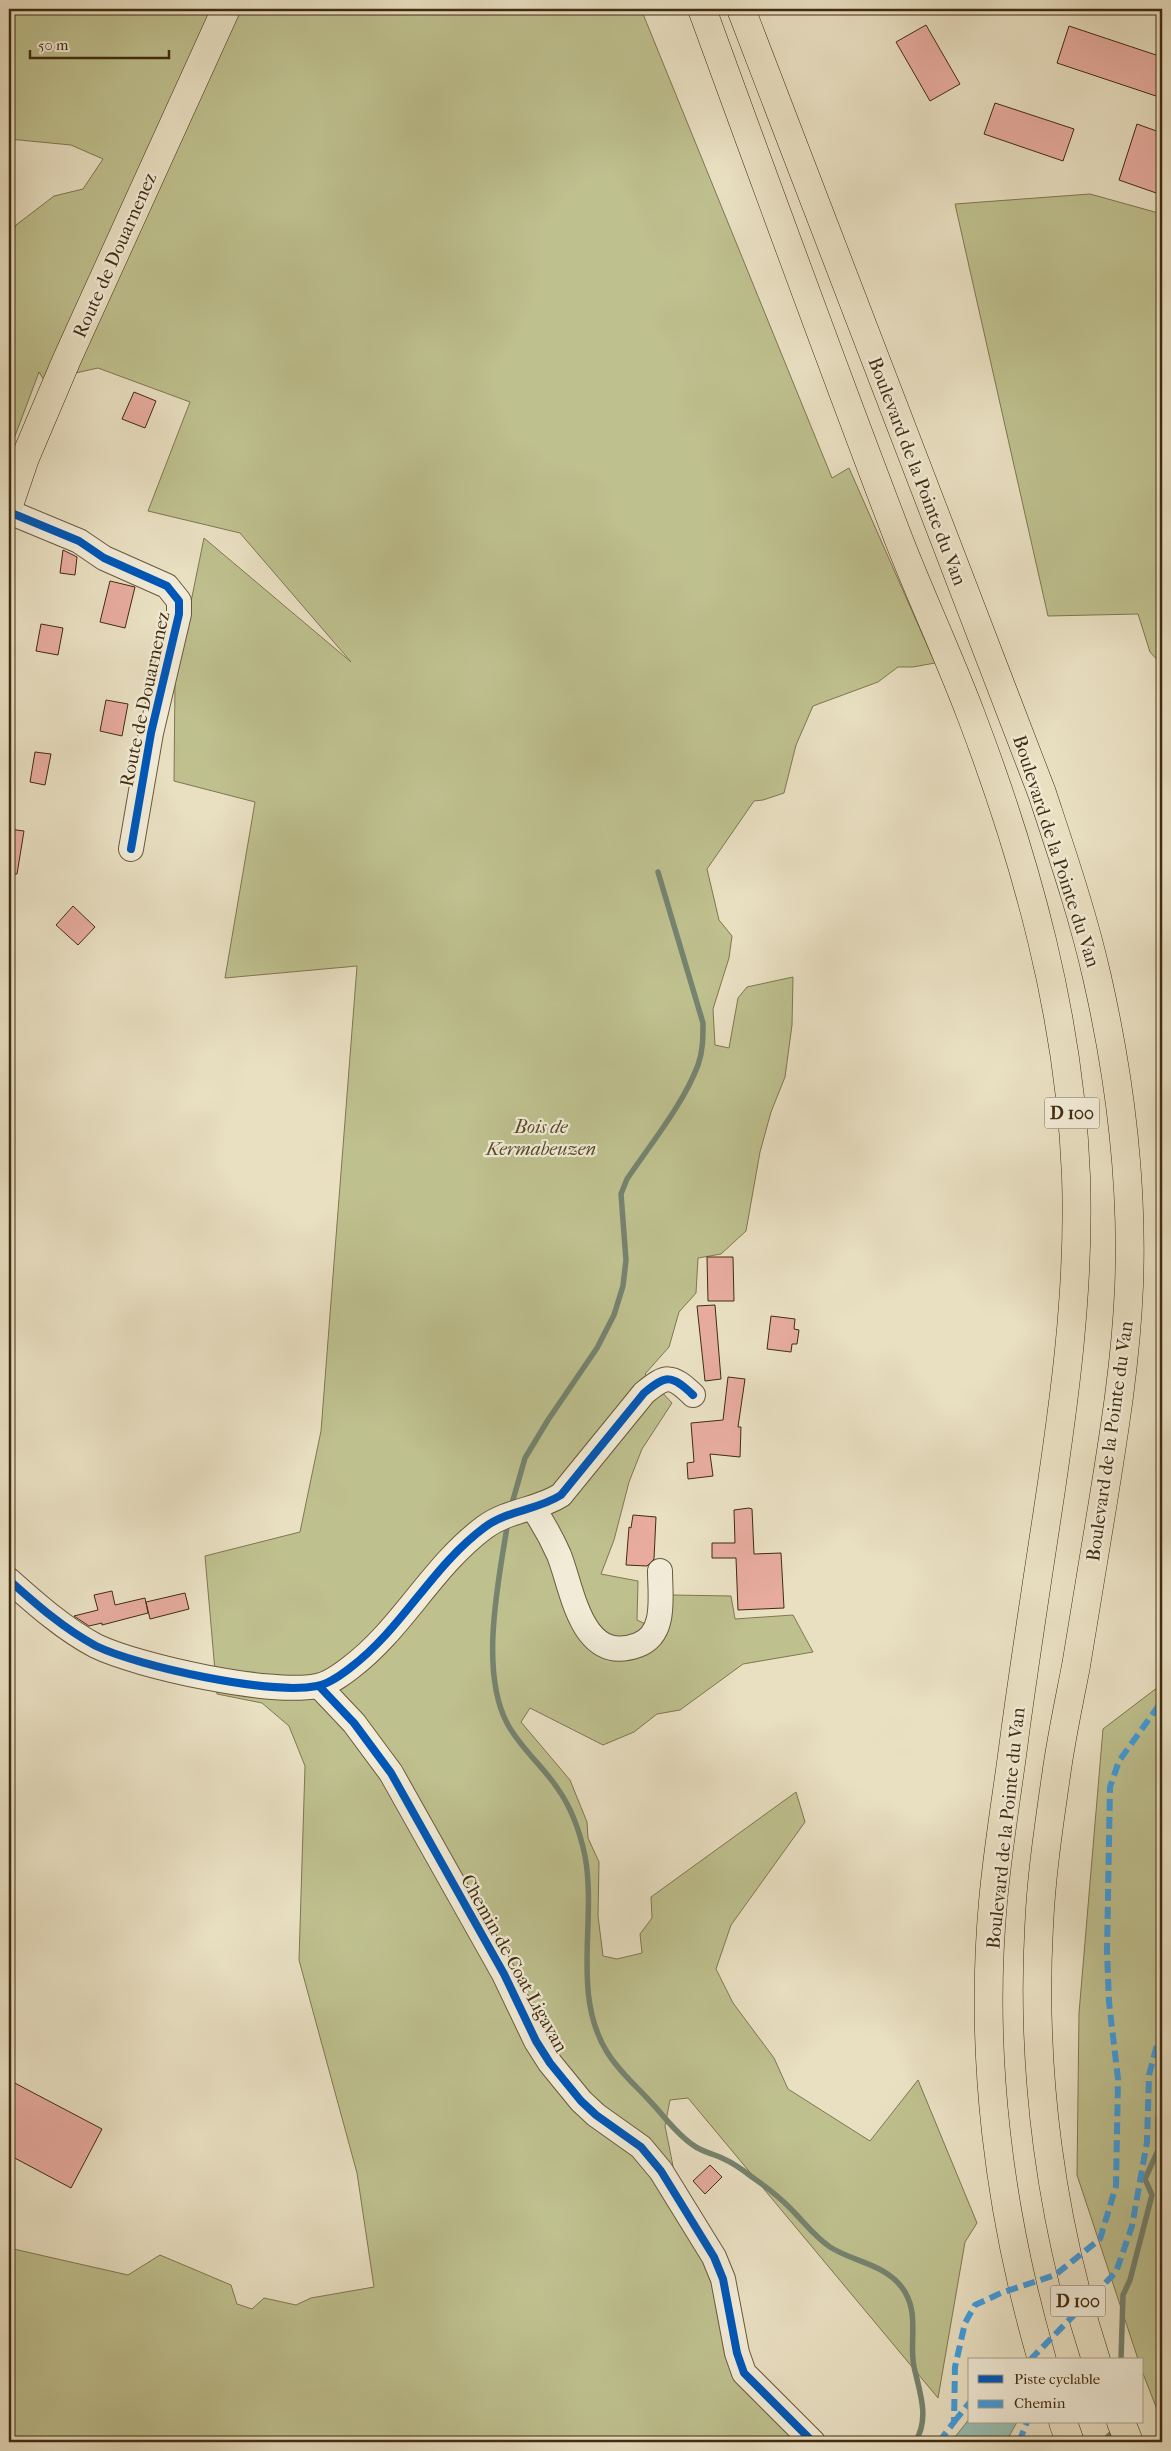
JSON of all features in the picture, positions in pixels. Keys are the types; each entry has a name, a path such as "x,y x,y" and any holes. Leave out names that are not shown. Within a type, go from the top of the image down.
{"main road":[{"name":"Route de Douarnenez","path":"9,505 25,458 67,359 226,9"},
{"name":"Boulevard de la Pointe du Van","path":"702,9 832,366 907,560 971,715 1008,824 1036,913 1056,1003 1071,1101 1076,1179 1076,1226 1074,1282 1061,1428 1029,1627 992,1907 990,2030 1000,2172 1018,2274 1041,2358"},
{"name":"Boulevard de la Pointe du Van","path":"741,9 1042,794 1072,887 1097,975 1113,1059 1125,1145 1129,1224 1129,1286 1124,1350 1116,1419 1056,1773 1039,1925 1041,2094 1065,2241 1080,2312 1095,2358"},
{"path":"1064,2424 1070,2442"},
{"path":"1122,2424 1129,2442"}],"street":[{"name":"Route de Douarnenez","path":"9,512 79,541 104,558 153,578 173,590 180,601 179,614 151,733 131,848"},
{"path":"9,1580 73,1632 97,1646 117,1654 183,1672 229,1680 299,1688 319,1686 337,1678 378,1644 405,1615 460,1547 487,1526 552,1500 570,1486 644,1393 660,1380 673,1380 693,1395"},
{"path":"517,1513 559,1555 575,1605 589,1634 604,1644 624,1649 646,1642 653,1634 660,1620 660,1571"},
{"name":"Chemin de Coat Ligavan","path":"319,1686 354,1723 391,1773 504,1974 536,2041 550,2063 581,2101 596,2115 641,2147 661,2172 714,2257 723,2279 737,2353 744,2373 813,2442"}],"green space":[{"name":"Bois de Kermabeuzen","path":"9,9 641,9 832,478 849,468 935,663 913,667 898,667 878,682 813,706 796,745 784,793 754,801 707,869 719,920 732,936 729,958 713,1009 715,1045 729,1048 738,998 747,987 793,977 792,1025 785,1077 771,1112 760,1152 746,1231 721,1254 698,1258 696,1293 679,1312 669,1347 645,1374 672,1403 642,1449 629,1482 614,1540 601,1574 638,1581 637,1620 660,1631 672,1595 731,1596 735,1619 793,1615 813,1652 743,1664 680,1710 657,1714 634,1732 603,1745 530,1708 521,1722 570,1780 587,1822 588,1838 599,1862 598,1916 603,1956 617,1959 642,1953 640,1934 652,1918 651,1897 796,1792 805,1822 731,1925 716,1969 733,2003 774,2058 788,2089 870,2141 918,2080 977,2223 965,2242 938,2398 688,2098 670,2100 665,2126 673,2166 658,2185 709,2270 743,2376 808,2442 9,2442 9,2248 128,2275 160,2255 231,2285 237,2304 252,2309 264,2298 296,2305 311,2298 374,2287 357,2173 299,1960 305,1766 289,1726 262,1703 217,1694 205,1556 300,1532 321,1431 357,966 225,978 255,802 174,781 175,680 204,538 351,662 240,533 148,511 190,402 98,368 44,380 39,372 9,452 9,242 16,225 54,196 83,189 103,159 71,145 9,139"},
{"path":"1090,194 1162,214 1162,665 1150,652 1138,614 1048,616 955,204"},
{"path":"1162,1684 1162,2422 1144,2376 1144,2358 1137,2358 1077,2175 1079,2013 1103,1729"}],"shaded area":[{"path":"968,2421 968,2424 1016,2424 1006,2442 951,2442"}],"building":[{"path":"926,25 960,84 930,101 896,42"},
{"path":"1069,26 1162,57 1162,98 1057,63"},
{"path":"995,103 1074,129 1063,161 984,134"},
{"path":"1137,124 1162,133 1162,195 1119,180"},
{"path":"134,392 156,401 145,428 122,419"},
{"path":"63,550 77,557 75,575 60,573"},
{"path":"110,581 135,587 125,628 100,622"},
{"path":"41,624 63,628 58,655 36,651"},
{"path":"106,700 128,704 122,736 100,731"},
{"path":"35,752 51,754 45,785 30,782"},
{"path":"9,829 24,831 17,874 9,874"},
{"path":"73,906 95,927 78,945 56,925"},
{"path":"707,1257 733,1257 734,1301 708,1301"},
{"path":"715,1305 721,1379 705,1381 697,1306"},
{"path":"771,1316 795,1319 794,1329 799,1330 797,1344 792,1344 791,1352 767,1349"},
{"path":"728,1377 745,1379 738,1427 741,1427 740,1457 710,1454 713,1476 688,1479 687,1463 694,1462 691,1423 723,1420"},
{"path":"752,1509 754,1554 781,1553 784,1608 738,1610 736,1558 712,1558 712,1543 735,1543 734,1510"},
{"path":"633,1515 656,1517 654,1559 647,1566 626,1565 629,1527 631,1528"},
{"path":"112,1591 115,1605 145,1598 148,1613 102,1625 102,1623 89,1626 74,1616 98,1610 94,1595"},
{"path":"185,1593 189,1609 150,1619 146,1602"},
{"path":"9,2080 102,2129 71,2188 9,2155"},
{"path":"710,2165 722,2177 705,2194 693,2181"}],"waterway":[{"path":"511,1507 525,1458 548,1420 597,1348 614,1315 623,1286 626,1260 621,1194 627,1179 666,1124 684,1094 701,1055 703,1023 658,872"},
{"path":"508,1521 496,1596 493,1651 494,1677 499,1701 507,1723 518,1741 563,1797 581,1838 588,1880 587,1981 590,2006 596,2030 616,2065 686,2140 700,2149 742,2169 786,2204 824,2243 890,2275 905,2292 912,2310 913,2358 923,2415 920,2433 915,2442"},
{"path":"1121,2358 1123,2295 1130,2280 1152,2195 1145,2179 1158,2150 1158,2119 1162,2100"},
{"path":"1102,2442 1115,2430"}],"marked path":[{"path":"939,2442 954,2422 955,2367 965,2323 975,2305 1001,2293 1055,2275 1100,2239 1116,2186 1118,2079 1109,2002 1107,1951 1110,1787 1119,1761 1162,1701"},
{"path":"1032,2358 1116,2272 1132,2226 1147,2142 1149,2075 1162,2026"},
{"path":"954,2422 968,2404"},
{"path":"1019,2442 1026,2424"}],"cycle path":[{"path":"9,512 79,541 104,558 167,586 179,601 179,614 151,733 131,849"},
{"path":"9,1580 73,1632 96,1646 116,1654 173,1670 238,1683 296,1688 321,1685 339,1676 369,1652 386,1635 449,1560 485,1527 503,1517 543,1504 561,1495 644,1393 663,1380 668,1379 679,1383 693,1395"},
{"path":"319,1686 354,1723 391,1773 504,1974 536,2041 550,2063 581,2101 596,2115 641,2147 661,2171 714,2257 723,2279 737,2353 744,2373 813,2442"}]}
